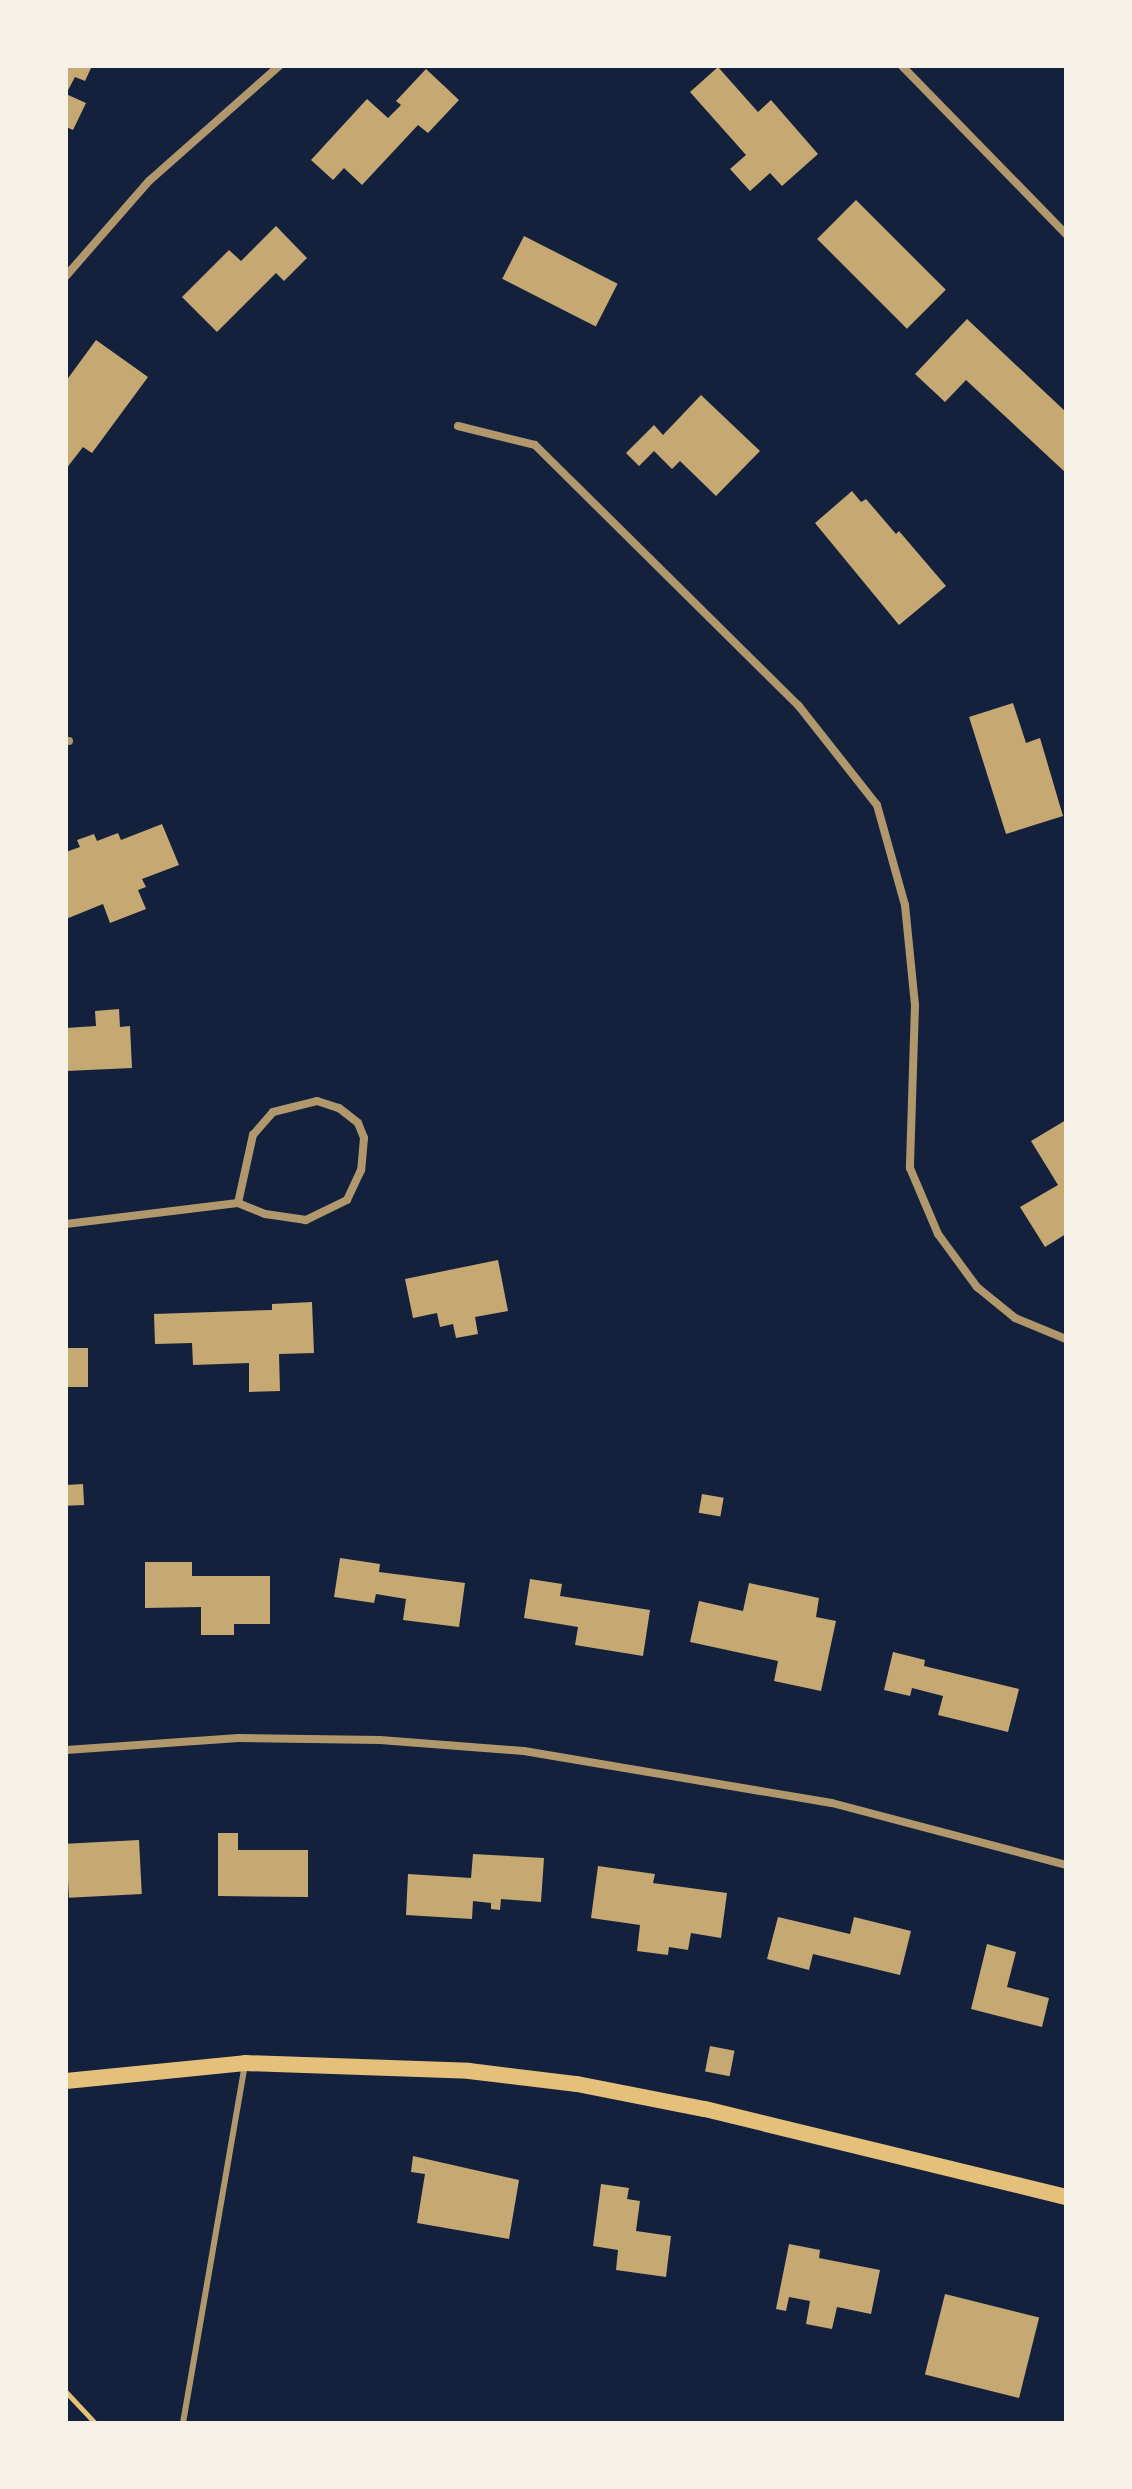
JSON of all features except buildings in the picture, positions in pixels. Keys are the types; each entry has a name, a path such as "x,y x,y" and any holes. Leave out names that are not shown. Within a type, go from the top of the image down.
{"main road":[{"path":"66,2081 245,2063 357,2063 577,2084 705,2109 1066,2197"}],"street":[{"path":"66,276 149,181 279,66"},
{"path":"902,66 1066,234"},
{"path":"458,426 535,445 798,705 877,805 905,905 915,1005 910,1168 938,1234 977,1287 1015,1318 1066,1339"},
{"path":"66,1224 238,1203 265,1214 306,1220 336,1209 356,1186 364,1138 358,1123 339,1108 317,1101 273,1112 253,1135 238,1203"},
{"path":"66,1750 239,1738 380,1740 524,1751 832,1803 1066,1865"}],"lane":[{"path":"183,2423 245,2063"}],"path":[{"path":"66,2392 95,2423"}]}
